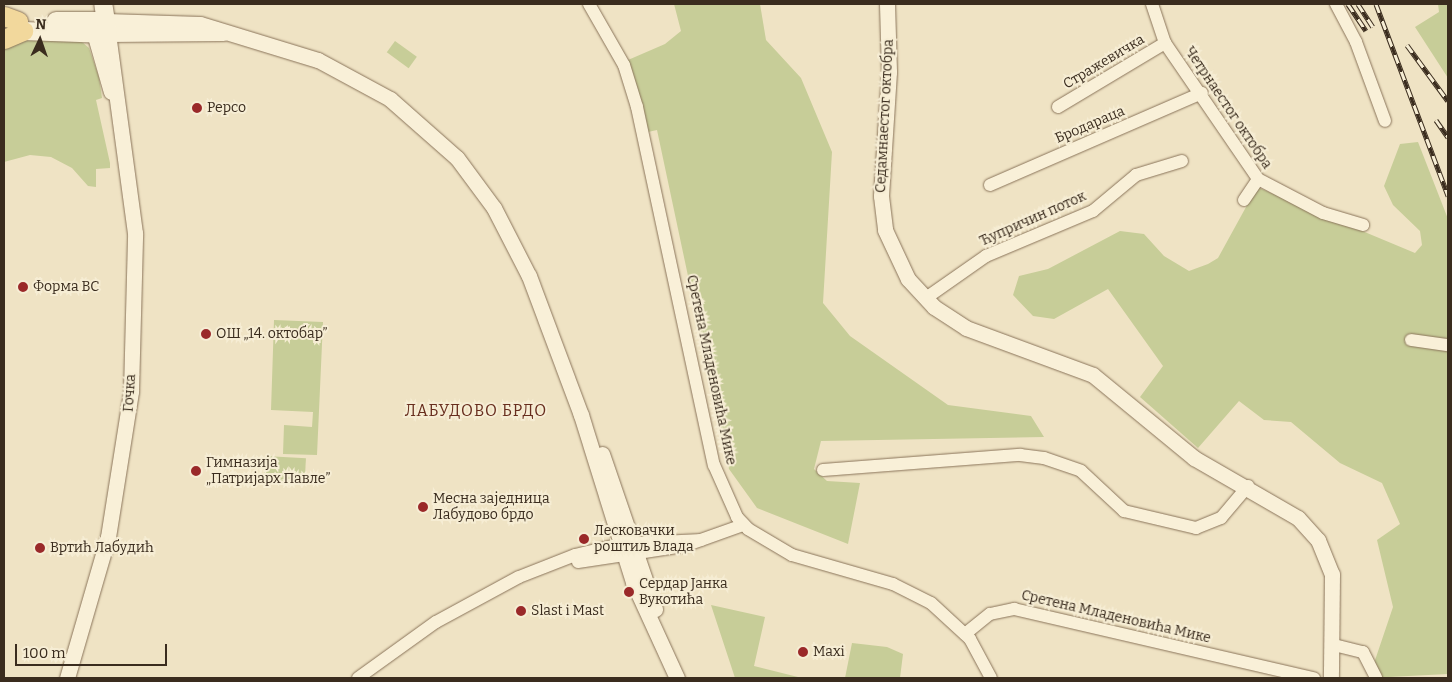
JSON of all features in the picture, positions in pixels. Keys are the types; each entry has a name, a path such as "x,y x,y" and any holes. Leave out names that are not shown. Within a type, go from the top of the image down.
{"main road":[{"path":"4,38 10,24 99,19"}],"street":[{"name":"Сретена Младеновића Мике","path":"589,4 614,46 634,98 714,465 742,525"},
{"name":"Седамнаестог октобра","path":"888,4 882,212 894,254 926,298 973,332 1092,375 1194,458 1287,509 1318,540 1332,574 1334,645 1332,678"},
{"name":"Четрнаестог октобра","path":"1152,4 1165,43 1202,93 1258,179 1323,214 1363,224"},
{"path":"1336,4 1356,42 1385,121"},
{"path":"99,19 229,32 296,52 366,84 415,118 457,158 515,245 581,415 605,462 629,548 676,678"},
{"name":"Гочка","path":"67,678 108,537 130,405 135,233 116,102 102,67 99,19"},
{"name":"Стражевичка","path":"1058,107 1165,43"},
{"name":"Бродараца","path":"990,185 1202,93"},
{"name":"Ћупричин поток","path":"926,298 994,252 1092,210 1136,175 1182,161"},
{"path":"1244,200 1258,179"},
{"path":"1411,340 1448,345"},
{"path":"823,470 1020,455 1044,458 1081,471 1124,511 1196,528 1221,518 1248,486"},
{"path":"358,678 483,593 558,563 629,548 701,540 742,525 792,555 907,590 938,608 965,634 991,678"},
{"name":"Сретена Младеновића Мике","path":"965,634 994,612 1014,609 1314,678"},
{"path":"1334,645 1363,652 1376,678"}],"green space":[{"path":"674,4 760,4 766,40 801,78 832,152 823,303 850,336 948,405 1031,416 1044,437 821,441 814,469 827,481 860,483 848,544 757,508 729,469 657,130 648,132 628,60 665,44 681,31"},
{"path":"1438,4 1448,4 1448,78 1415,27 1439,12"},
{"path":"14,37 82,42 89,48 99,77 102,98 96,100 110,163 110,168 96,169 96,187 88,186 72,168 51,157 30,155 4,162 4,42"},
{"path":"395,41 417,57 409,68 387,52"},
{"path":"1418,142 1448,219 1448,674 1369,678 1393,607 1377,540 1400,524 1382,483 1340,463 1291,422 1264,420 1239,401 1198,448 1140,397 1163,366 1108,289 1054,319 1033,316 1013,295 1019,276 1048,269 1120,231 1144,234 1164,256 1189,271 1208,264 1218,258 1257,187 1415,253 1422,245 1420,231 1393,205 1384,186 1400,144"},
{"path":"274,320 323,322 317,455 283,454 284,425 312,427 313,412 271,410"},
{"path":"265,456 306,458 305,482 264,480"},
{"path":"711,605 765,617 754,666 802,678 735,678"},
{"path":"852,643 887,647 903,654 900,678 845,678"}],"railway":[{"path":"1348,4 1366,31"},
{"path":"1358,4 1373,27"},
{"path":"1376,4 1448,196"},
{"path":"1407,45 1448,101"},
{"path":"1436,120 1448,137"}],"place":[{"name":"Pepco","path":"197,108"},
{"name":"Форма ВС","path":"23,287"},
{"name":"ОШ „14. октобар”","path":"206,334"},
{"name":"Гимназија „Патријарх Павле”","path":"196,471"},
{"name":"Месна заједница Лабудово брдо","path":"423,507"},
{"name":"Лесковачки роштиљ Влада","path":"584,539"},
{"name":"Вртић Лабудић","path":"40,548"},
{"name":"Сердар Јанка Вукотића","path":"629,592"},
{"name":"Slast i Mast","path":"521,611"},
{"name":"Maxi","path":"803,652"}],"district":[{"name":"ЛАБУДОВО БРДО","path":"476,411"}]}
